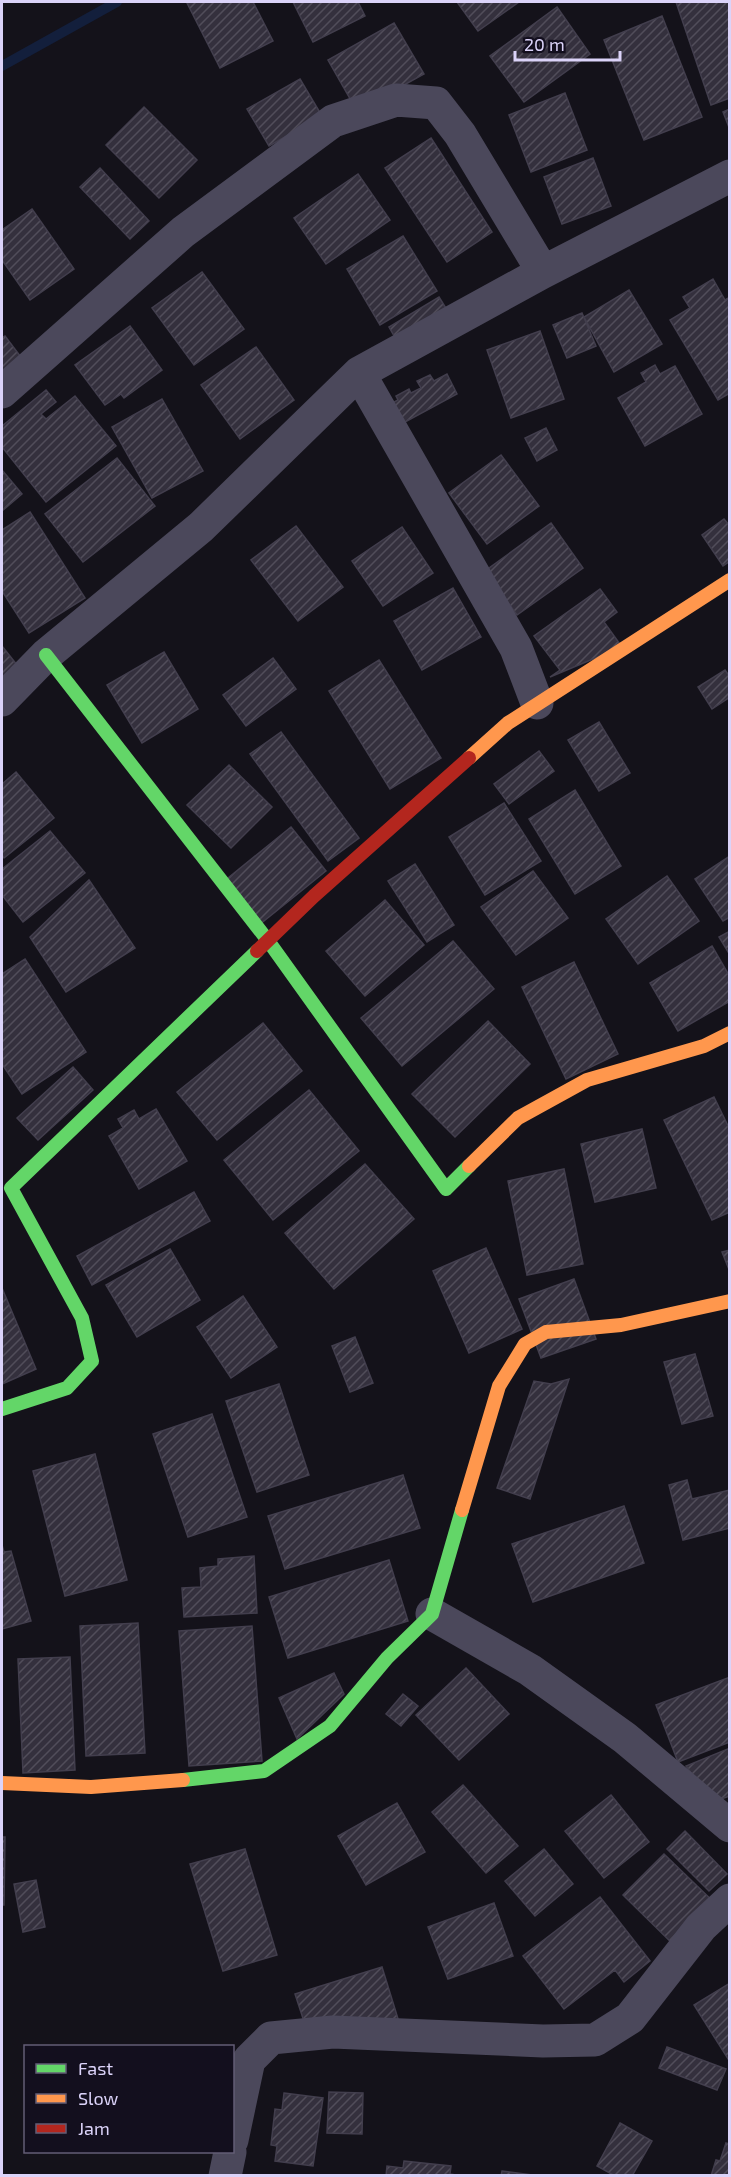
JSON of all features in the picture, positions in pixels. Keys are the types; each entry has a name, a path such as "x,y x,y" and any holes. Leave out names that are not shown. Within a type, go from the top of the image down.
{"street":[{"path":"2,392 183,232 333,122 396,100 436,103 460,134 543,272"},
{"path":"2,700 46,656 201,527 359,373 543,272 729,176"},
{"path":"359,373 516,648 537,703"},
{"path":"2,1409 67,1388 92,1361 82,1318 6,1179 269,942 314,896 499,730 537,703 729,580"},
{"path":"46,656 269,942 446,1189 518,1118 587,1080 704,1046 729,1032"},
{"path":"2,1783 91,1787 264,1772 330,1726 387,1658 432,1614 499,1386 525,1344 546,1332 621,1325 729,1301"},
{"path":"432,1614 530,1670 606,1725 729,1826"},
{"path":"234,2131 249,2060 271,2038 333,2032 543,2041 595,2040 630,2018 701,1927 729,1900"},
{"path":"225,2175 230,2153"}],"building":[{"path":"253,2 273,41 220,68 187,3"},
{"path":"293,2 358,2 365,16 313,42"},
{"path":"457,2 519,2 478,31"},
{"path":"676,2 730,2 730,98 711,105"},
{"path":"557,7 590,54 524,102 490,56"},
{"path":"662,16 702,117 644,140 604,40"},
{"path":"394,23 424,74 357,111 328,60"},
{"path":"300,79 322,116 269,146 247,109"},
{"path":"565,93 587,150 531,172 509,115"},
{"path":"144,107 197,160 159,198 106,145"},
{"path":"730,109 730,130 723,112"},
{"path":"431,138 492,232 447,262 385,168"},
{"path":"593,158 611,206 562,224 544,177"},
{"path":"100,168 149,221 130,239 80,187"},
{"path":"358,174 390,220 326,264 294,218"},
{"path":"32,209 74,269 30,300 2,260 2,230"},
{"path":"403,236 437,291 380,325 347,269"},
{"path":"202,272 244,329 194,365 152,308"},
{"path":"713,279 725,300 730,297 730,393 718,400 670,320 690,308 683,297"},
{"path":"629,290 662,344 614,372 584,317"},
{"path":"439,297 452,318 401,348 389,327"},
{"path":"582,313 596,346 567,358 553,325"},
{"path":"130,326 162,370 124,398 121,394 105,405 75,365"},
{"path":"540,331 564,399 511,418 487,350"},
{"path":"5,336 27,365 2,385 2,338"},
{"path":"256,347 294,400 240,439 201,385"},
{"path":"655,365 660,374 675,366 702,414 645,446 618,398 646,382 641,373"},
{"path":"447,374 457,394 394,428 383,408 398,400 396,396 409,389 411,393 421,388 417,381 430,375 434,381"},
{"path":"46,390 56,402 41,414 46,419 75,396 116,446 46,502 2,447 2,426"},
{"path":"162,399 203,471 152,498 112,427"},
{"path":"546,428 557,450 537,461 525,438"},
{"path":"501,455 539,506 487,544 449,493"},
{"path":"117,458 155,506 83,562 45,514"},
{"path":"2,470 22,494 2,511"},
{"path":"30,512 85,598 29,633 2,591 2,530"},
{"path":"724,519 730,526 730,561 723,566 702,535"},
{"path":"551,523 583,568 517,615 485,571"},
{"path":"296,526 343,587 298,621 251,560"},
{"path":"402,527 433,573 383,606 352,561"},
{"path":"453,588 481,637 422,670 394,621"},
{"path":"600,589 617,612 604,622 622,647 550,677 560,670 534,636"},
{"path":"2,646 17,665 2,678"},
{"path":"164,652 198,709 142,743 107,685"},
{"path":"273,658 296,689 246,726 223,695"},
{"path":"379,660 441,758 390,789 329,691"},
{"path":"725,670 730,677 730,697 712,709 698,687"},
{"path":"599,722 630,773 599,791 568,740"},
{"path":"281,732 359,838 328,861 250,754"},
{"path":"539,751 554,771 509,804 494,784"},
{"path":"229,765 272,807 231,848 187,805"},
{"path":"16,772 54,818 4,858 2,855 2,784"},
{"path":"575,790 621,866 575,894 529,819"},
{"path":"504,803 541,861 485,895 449,837"},
{"path":"291,827 326,871 259,925 223,882"},
{"path":"50,831 85,873 23,922 2,895 2,869"},
{"path":"730,856 730,917 723,921 695,879"},
{"path":"415,864 454,925 427,942 388,881"},
{"path":"533,871 568,918 516,955 481,907"},
{"path":"667,876 699,921 638,964 606,919"},
{"path":"89,880 135,948 66,992 30,937"},
{"path":"385,900 424,945 365,996 326,951"},
{"path":"730,931 730,955 719,937"},
{"path":"453,941 494,989 402,1066 361,1018"},
{"path":"712,946 730,977 730,1001 678,1031 650,983"},
{"path":"25,959 86,1052 22,1094 2,1064 2,974"},
{"path":"574,962 618,1054 566,1079 522,987"},
{"path":"488,1021 530,1064 455,1137 412,1094"},
{"path":"263,1023 302,1071 217,1140 177,1092"},
{"path":"73,1067 93,1090 38,1140 17,1118"},
{"path":"309,1090 359,1151 273,1220 224,1160"},
{"path":"714,1097 730,1130 730,1212 712,1220 664,1120"},
{"path":"156,1109 187,1161 139,1189 109,1136 123,1128 118,1119 134,1110 139,1119"},
{"path":"642,1129 656,1188 595,1202 581,1144"},
{"path":"365,1164 414,1219 334,1289 285,1233"},
{"path":"564,1169 583,1264 527,1275 508,1181"},
{"path":"194,1192 210,1221 92,1285 77,1256"},
{"path":"486,1248 522,1329 469,1353 433,1271"},
{"path":"170,1249 200,1300 137,1337 106,1285"},
{"path":"730,1250 730,1272 722,1252"},
{"path":"574,1279 596,1339 541,1358 519,1299"},
{"path":"2,1288 36,1369 2,1384"},
{"path":"243,1296 277,1347 231,1378 197,1327"},
{"path":"355,1337 373,1383 350,1392 332,1346"},
{"path":"695,1354 713,1416 682,1424 664,1362"},
{"path":"569,1379 530,1499 497,1488 534,1381 551,1384"},
{"path":"279,1384 309,1475 257,1492 226,1401"},
{"path":"212,1414 247,1517 188,1537 153,1434"},
{"path":"95,1454 127,1580 65,1596 33,1471"},
{"path":"403,1475 420,1528 285,1569 268,1516"},
{"path":"687,1480 692,1499 730,1490 730,1528 683,1540 669,1485"},
{"path":"624,1506 644,1563 533,1602 512,1544"},
{"path":"2,1545 4,1552 11,1551 31,1621 2,1629"},
{"path":"254,1556 257,1613 184,1617 182,1588 201,1587 200,1568 218,1566 218,1559"},
{"path":"389,1560 408,1621 288,1658 269,1597"},
{"path":"138,1623 145,1753 86,1756 80,1626"},
{"path":"252,1626 262,1761 189,1766 179,1631"},
{"path":"70,1657 75,1770 23,1773 18,1659"},
{"path":"466,1668 509,1714 459,1760 416,1715"},
{"path":"334,1673 344,1694 297,1739 279,1698"},
{"path":"730,1677 730,1742 678,1762 656,1705"},
{"path":"403,1694 418,1706 401,1726 386,1714"},
{"path":"730,1748 730,1796 712,1802 686,1766"},
{"path":"463,1785 518,1846 486,1873 432,1812"},
{"path":"611,1795 649,1842 604,1878 565,1831"},
{"path":"397,1803 425,1852 366,1885 338,1836"},
{"path":"685,1831 727,1874 709,1891 667,1849"},
{"path":"2,1837 5,1837 4,1905 2,1905"},
{"path":"245,1849 277,1955 223,1971 190,1864"},
{"path":"544,1849 573,1884 535,1916 505,1881"},
{"path":"664,1854 721,1909 680,1951 623,1895"},
{"path":"36,1880 45,1927 23,1932 14,1884"},
{"path":"600,1897 650,1961 624,1982 615,1970 564,2009 523,1956"},
{"path":"494,1903 513,1956 448,1979 428,1927"},
{"path":"382,1967 399,2022 313,2049 295,1994"},
{"path":"730,1983 730,2062 694,2005"},
{"path":"667,2047 726,2069 717,2090 659,2068"},
{"path":"329,2092 363,2093 362,2134 327,2133"},
{"path":"284,2093 323,2098 313,2166 275,2161 277,2146 271,2145 275,2109 282,2110"},
{"path":"620,2123 652,2141 632,2176 615,2176 597,2166"},
{"path":"726,2143 730,2144 730,2176 711,2176 716,2160 720,2161"},
{"path":"404,2161 451,2166 450,2174 462,2176 386,2176 387,2166 403,2168"},
{"path":"502,2171 540,2176 501,2176"}],"waterway":[{"path":"2,66 117,2"}],"traffic: fast":[{"path":"46,655 269,942 446,1189 469,1166"},
{"path":"2,1409 67,1388 92,1361 82,1318 11,1188 257,951"},
{"path":"183,1780 264,1771 330,1726 387,1658 432,1614 462,1510"}],"traffic: slow":[{"path":"469,758 508,723 730,580"},
{"path":"469,1166 518,1118 587,1080 704,1046 730,1033"},
{"path":"462,1510 499,1386 525,1344 546,1332 621,1325 730,1301"},
{"path":"2,1783 91,1787 183,1780"}],"traffic: jam":[{"path":"257,951 314,896 469,758"}]}
